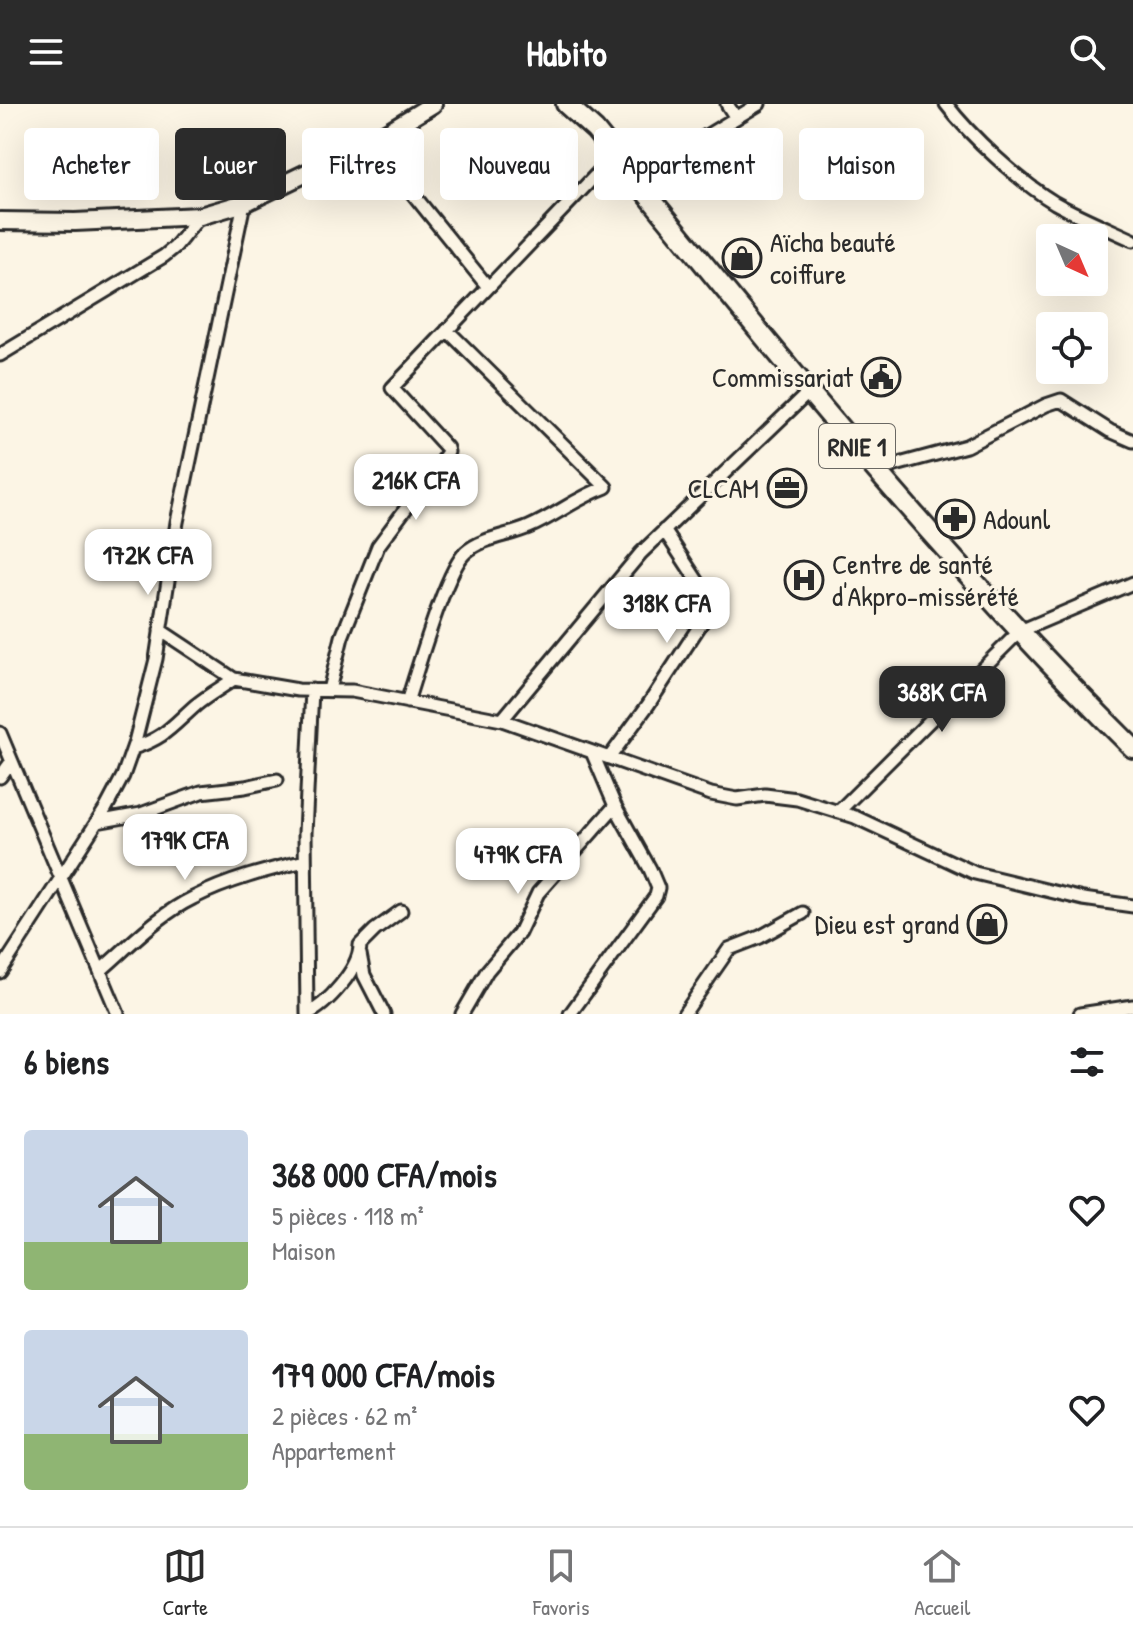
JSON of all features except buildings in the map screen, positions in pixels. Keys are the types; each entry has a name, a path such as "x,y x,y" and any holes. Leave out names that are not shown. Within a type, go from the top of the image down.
{"highway":[{"name":"RNIE 1","path":"566,104 594,129"},
{"name":"RNIE 1","path":"581,104 594,128"},
{"name":"RNIE 1","path":"653,200 877,470 1020,631 1133,748"}],"main road":[{"path":"394,128 433,104"},
{"path":"0,221 75,222 200,216 244,203 302,175"}],"street":[{"path":"727,104 736,118"},
{"path":"719,128 759,104"},
{"path":"946,104 958,120 1038,192 1133,240"},
{"path":"329,690 342,637 378,546 448,452 392,388 594,177"},
{"path":"418,200 488,287"},
{"path":"0,972 97,822 123,776 133,748 156,659 177,522 244,203"},
{"path":"0,355 164,256 200,216"},
{"path":"407,702 442,598 465,552 491,539 528,528 580,496 606,487 447,330"},
{"path":"502,720 641,553 811,390"},
{"path":"877,470 966,446 1061,400 1110,431 1133,441"},
{"path":"609,758 648,705 708,613 711,602 664,530"},
{"path":"838,812 1020,631 1133,583"},
{"path":"160,630 234,679 298,690 329,690 502,720 711,794 737,799 765,795 797,799 838,812 975,873 1083,899 1133,906"},
{"path":"133,748 169,732 199,703 234,679"},
{"path":"312,690 305,861 307,1014 320,1008 341,984 360,954"},
{"path":"0,733 118,1014"},
{"path":"570,1014 656,896 658,888 615,806 592,752"},
{"path":"0,777 11,762"},
{"path":"97,822 141,814 201,792 277,780"},
{"path":"462,1014 496,958 519,933 538,893 615,806"},
{"path":"100,971 191,899 246,877 305,861"},
{"path":"384,1014 364,975 360,945 401,911"},
{"path":"684,1014 729,949 760,937 803,913"},
{"path":"296,1014 305,997"},
{"path":"1080,1014 1133,1006"}],"place":[{"name":"Aïcha beauté coiffure","path":"742,258"},
{"name":"Commissariat","path":"881,377"},
{"name":"CLCAM","path":"787,488"},
{"name":"Adounl","path":"955,519"},
{"name":"Centre de santé d'Akpro-missérété","path":"804,580"},
{"name":"Dieu est grand","path":"987,924"}]}
